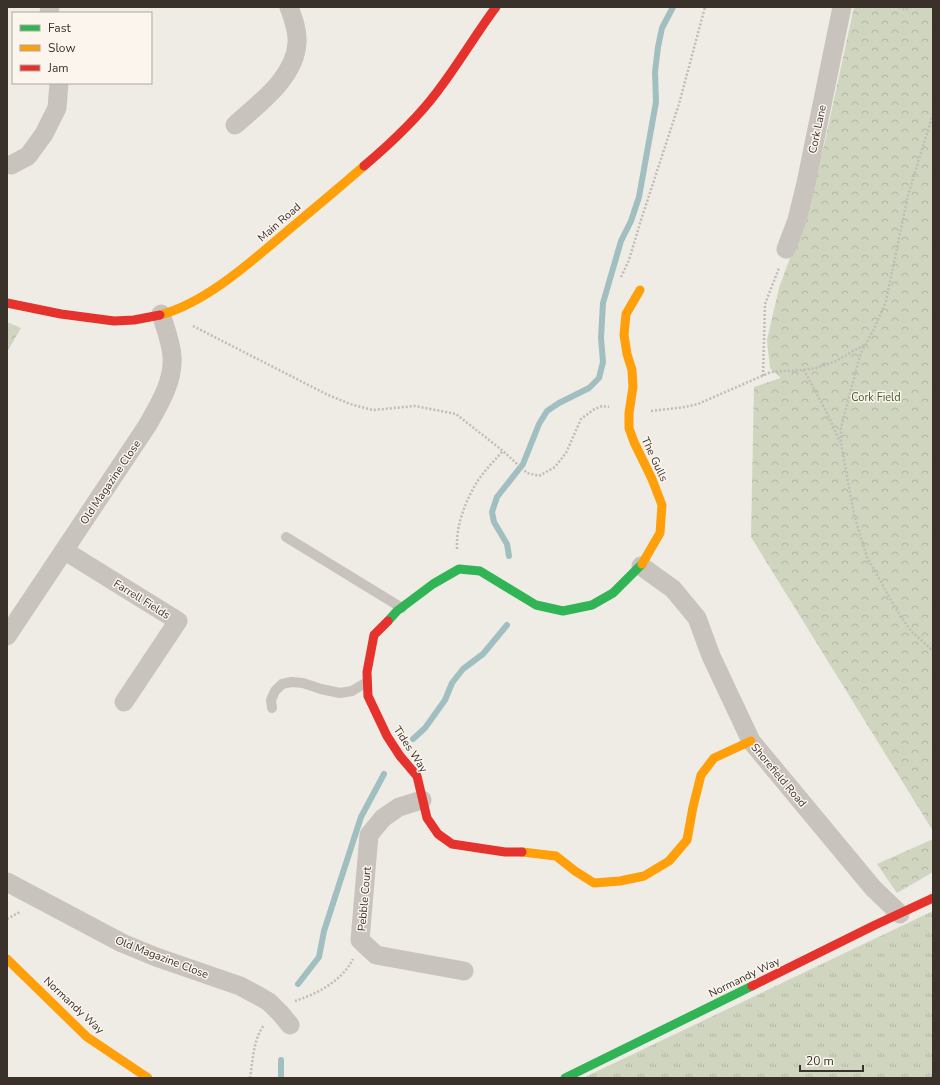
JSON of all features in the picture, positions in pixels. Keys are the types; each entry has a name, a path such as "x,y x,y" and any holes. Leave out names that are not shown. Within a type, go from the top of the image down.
{"street":[{"path":"235,125 267,96 280,82 289,69 295,55 297,42 295,27 289,7"},
{"name":"Main Road","path":"7,303 62,314 115,321 146,318 164,313 187,305 218,287 255,259 385,148 408,126 429,102 496,7"},
{"name":"Cork Lane","path":"786,248 797,220 806,183 842,7"},
{"path":"11,165 28,156 44,134 57,108 59,84"},
{"name":"The Gulls","path":"640,290 626,314 624,335 627,354 632,370 633,387 629,413 629,428 662,505 660,533 641,566"},
{"name":"Old Magazine Close","path":"7,636 147,426 163,396 172,368 172,355 164,313"},
{"name":"Farrell Fields","path":"65,550 178,620 124,702"},
{"path":"459,569 480,571 536,605 563,611 592,605 613,593 641,566"},
{"name":"Shorefield Road","path":"641,566 673,589 697,618 711,656 751,742 873,888 900,914"},
{"name":"Tides Way","path":"459,569 433,584 402,608 374,635 367,672 368,696 387,736 400,756 417,776 427,818 438,834 452,844 505,852 528,852 556,856 575,871 594,883 620,881 644,876 669,861 687,840 701,776 714,758 751,742"},
{"name":"Pebble Court","path":"422,800 399,807 383,818 370,835 360,940 376,955 464,971"},
{"name":"Old Magazine Close","path":"7,882 122,943 156,957 240,986 269,1002 290,1025"},
{"name":"Normandy Way","path":"566,1078 875,925 933,898"},
{"name":"Normandy Way","path":"7,959 87,1037 148,1078"}],"lane":[{"path":"286,537 402,608"},
{"path":"272,708 273,695 282,684 291,682 302,683 340,693 352,691 368,682"}],"path":[{"path":"632,304 619,288 620,279 631,254 640,220 679,104 705,7"},
{"path":"899,7 905,10 911,7"},
{"path":"933,114 908,195 886,301 874,329 861,353 842,427 841,443 854,514 867,557 901,617 912,631 933,651"},
{"path":"763,376 765,304 786,248"},
{"path":"164,313 326,394 350,404 373,410 415,406 456,414 528,473 539,476 555,467 566,453 581,419 593,410 602,406 629,413 685,407 698,404 770,372 816,368 834,362 866,344"},
{"path":"802,370 806,374 817,394 841,443"},
{"path":"459,569 456,540 459,522 467,500 477,481 503,451"},
{"path":"250,1078 256,1043 261,1029 276,1009 320,990 338,978 350,966 357,952 360,940"}],"green space":[{"name":"Cork Field","path":"854,7 933,7 933,831 751,537 754,387 781,378 770,368 767,340 779,288 807,211 825,141"},
{"path":"7,322 21,328 7,352"},
{"path":"933,839 933,872 897,893 877,864"},
{"path":"933,911 933,1078 583,1078"}],"waterway":[{"path":"509,556 507,544 494,522 492,512 497,497 523,464 539,424 547,411 559,403 589,388 599,378 603,362 601,338 603,303 621,241 631,221 639,197 656,102 655,72 658,47 662,28 673,7"},
{"path":"413,739 425,728 445,700 452,683 463,669 483,654 507,625"},
{"path":"298,984 319,957 324,931 361,817 384,774"},
{"path":"281,1060 281,1078"}],"traffic: fast":[{"path":"388,621 397,611 433,584 459,569 480,571 536,605 563,611 592,605 613,593 642,564"},
{"path":"565,1078 752,986"}],"traffic: slow":[{"path":"160,315 178,309 196,300 230,278 364,166"},
{"path":"640,290 626,314 624,335 627,354 632,370 633,387 629,413 629,428 662,505 660,533 642,564"},
{"path":"522,852 556,856 575,871 594,883 620,881 644,876 669,861 687,840 701,775 714,758 751,741"},
{"path":"7,959 87,1037 148,1078"}],"traffic: jam":[{"path":"364,166 402,131 429,102 445,82 496,7"},
{"path":"7,303 61,314 114,321 134,320 160,315"},
{"path":"388,621 374,635 367,672 368,696 387,736 400,756 417,776 427,818 438,834 452,844 505,852 522,852"},
{"path":"752,986 933,898"}]}
